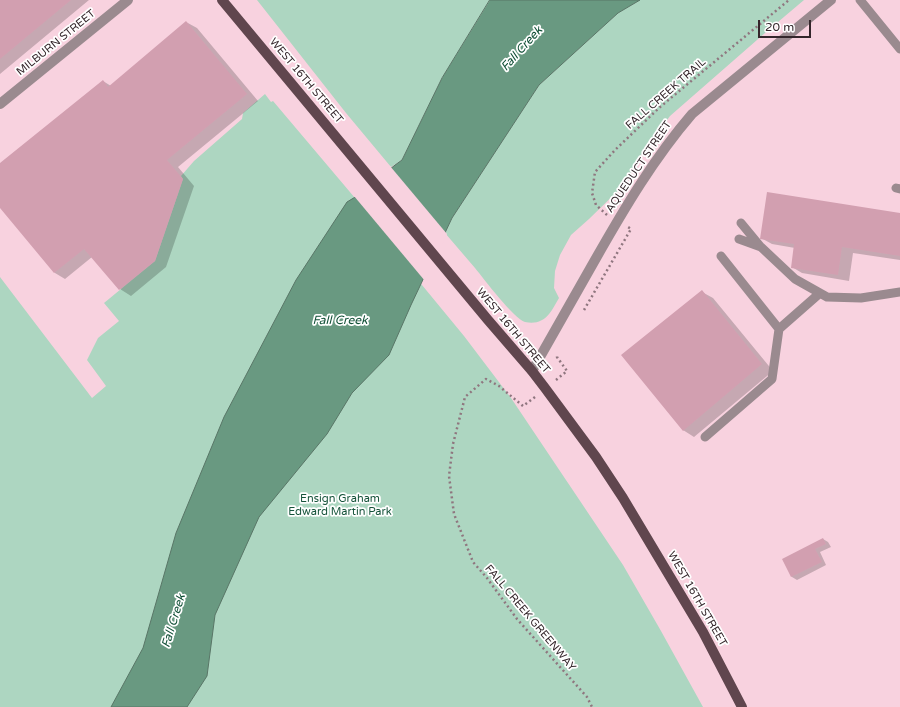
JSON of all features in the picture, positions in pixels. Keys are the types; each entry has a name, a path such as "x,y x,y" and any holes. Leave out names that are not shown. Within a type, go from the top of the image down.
{"main road":[{"name":"WEST 16TH STREET","path":"222,0 532,371 596,457 636,519 703,632 742,707"}],"street":[{"name":"MILBURN STREET","path":"0,104 128,0"},
{"name":"AQUEDUCT STREET","path":"532,371 617,222 675,134 692,114 831,0"}],"lane":[{"path":"860,0 900,49"},
{"path":"741,223 761,247 795,279 827,297 861,298 900,292"},
{"path":"739,239 761,247"},
{"path":"721,256 779,330"},
{"path":"705,437 772,379 779,330 820,293"}],"path":[{"name":"FALL CREEK TRAIL","path":"608,216 596,205 592,193 595,172 615,150 660,107 789,0"},
{"path":"557,357 567,371"},
{"name":"FALL CREEK GREENWAY","path":"523,406 499,386 486,379 465,396 453,444 449,476 454,514 473,562 518,619 587,697 592,707"}],"green space":[{"path":"257,0 490,0 442,78 402,160 391,167 346,113"},
{"path":"640,0 804,0 670,116 638,159 624,185 571,235 560,255 555,271 554,288 559,298 550,313 538,322 525,322 514,314 445,233 452,218 539,85 618,13"},
{"name":"Ensign Graham Edward Martin Park","path":"265,94 271,102 273,101 355,198 352,200 464,336 511,398 623,565 703,707 0,707 0,277 92,398 106,386 87,360 98,338 119,321 104,303 155,261 183,179 181,176 194,161 242,119 243,113"}],"water":[{"name":"Fall Creek","path":"490,0 640,0 618,13 539,85 452,218 389,355 352,393 327,434 259,517 215,615 207,676 187,707 111,707 143,648 176,533 224,417 296,280 347,202 361,193 402,160 442,78"}],"pier":[{"path":"390,166 447,234 425,281 354,196"}],"building":[{"path":"0,0 71,0 0,59"},
{"path":"186,21 247,94 167,160 183,179 155,261 119,290 84,249 54,273 0,208 0,163 103,80 108,87"},
{"path":"767,192 900,213 900,256 842,247 838,275 791,268 794,244 760,239"},
{"path":"702,290 762,364 683,431 621,355"},
{"path":"823,538 826,544 815,549 822,562 791,577 782,559"}]}
